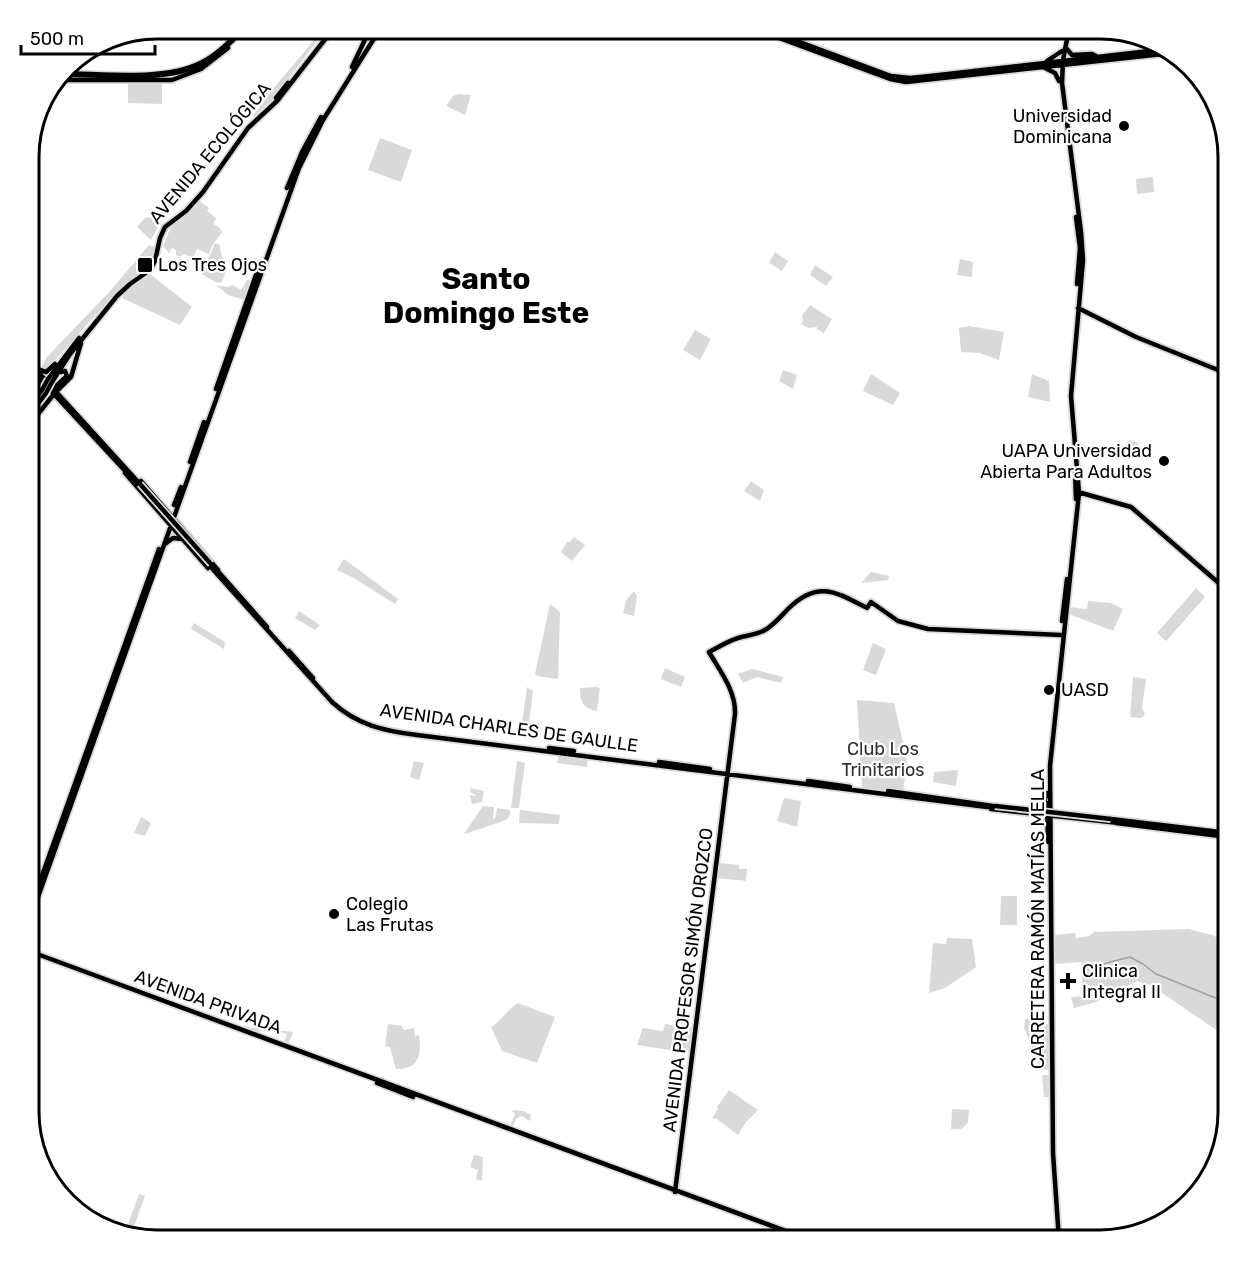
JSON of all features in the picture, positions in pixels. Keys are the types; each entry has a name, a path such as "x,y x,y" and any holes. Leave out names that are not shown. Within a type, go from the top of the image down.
{"highway":[{"path":"75,73 179,72 212,57 231,39"}],"main road":[{"path":"67,80 172,80 198,71 237,39"},
{"name":"AVENIDA ECOLÓGICA","path":"39,395 77,340 118,291 150,267 158,237 164,225 183,211 197,196 246,127 277,97 323,39"},
{"path":"367,44 368,39"},
{"path":"39,882 298,160 311,134 371,39"},
{"path":"782,39 895,81 915,82 1043,65 1064,49 1072,55 1092,54 1098,57"},
{"path":"791,39 870,69 901,78 1043,65 1152,51"},
{"name":"CARRETERA RAMÓN MATÍAS MELLA","path":"1066,39 1059,81 1080,248 1077,307"},
{"path":"1061,63 1158,55"},
{"name":"CARRETERA RAMÓN MATÍAS MELLA","path":"1048,813 1051,751 1077,492 1068,394 1083,260 1061,63"},
{"path":"1062,87 1065,73 1072,66 1080,63"},
{"path":"1043,65 1053,70 1059,81"},
{"path":"277,97 291,90 296,74"},
{"name":"AVENIDA ECOLÓGICA","path":"50,381 122,291 150,270 165,227 194,203 251,124 291,90"},
{"path":"1077,307 1136,337 1218,370"},
{"path":"54,392 72,377 84,336"},
{"path":"39,370 49,371 69,345 77,340"},
{"path":"39,412 67,376 65,371 58,373"},
{"name":"AVENIDA CHARLES DE GAULLE","path":"39,376 340,710 366,725 389,731 1120,821"},
{"name":"AVENIDA CHARLES DE GAULLE","path":"39,380 44,389 54,392"},
{"path":"39,387 44,389"},
{"name":"AVENIDA ECOLÓGICA","path":"39,398 44,389"},
{"path":"121,466 129,469 172,515 222,579"},
{"path":"121,466 183,539 222,579"},
{"path":"1077,492 1131,507 1218,582"},
{"name":"CARRETERA RAMÓN MATÍAS MELLA","path":"1058,1230 1053,1170 1047,793 1048,754 1077,492"},
{"path":"163,505 170,508 177,502"},
{"path":"177,502 178,519 185,530"},
{"path":"158,510 166,523 165,535"},
{"path":"39,892 164,546 169,523"},
{"path":"164,546 169,540 183,539"},
{"name":"AVENIDA PROFESOR SIMÓN OROZCO","path":"676,1191 735,714 735,702 731,691 709,652 741,637 760,633 797,600 818,591 837,593 869,605 898,621 928,629 1061,635"},
{"path":"983,805 1218,834"},
{"name":"AVENIDA PRIVADA","path":"39,955 377,1082 783,1230"}],"green space":[{"path":"314,39 318,39 274,98 254,117 253,115 270,92"},
{"path":"128,84 162,84 162,104 128,103"},
{"path":"471,95 465,115 446,106 453,96"},
{"path":"380,138 412,150 401,182 368,170"},
{"path":"1153,177 1154,192 1137,194 1136,179"},
{"path":"198,200 209,208 207,211 216,218 213,224 222,232 209,254 197,249 193,258 184,254 179,257 176,250 172,248 169,253 163,246 170,229"},
{"path":"151,217 160,223 151,240 137,227 145,218"},
{"path":"215,243 220,245 227,270 221,283 202,274"},
{"path":"149,245 155,250 146,268 119,289 48,368 40,369 47,357 111,290"},
{"path":"775,252 788,261 782,271 769,263"},
{"path":"960,259 973,262 972,277 957,275"},
{"path":"815,265 833,277 826,286 810,275"},
{"path":"150,274 192,307 180,325 122,298 128,288"},
{"path":"247,280 251,281 244,300 228,295 216,285 227,287 233,285 241,290"},
{"path":"810,305 832,319 824,333 817,327 809,328 801,324 802,316"},
{"path":"969,326 1004,332 999,360 980,353 961,352 959,328"},
{"path":"695,330 711,339 700,360 683,350"},
{"path":"783,370 797,375 793,389 779,381"},
{"path":"871,374 900,393 893,405 863,391"},
{"path":"1032,374 1049,381 1050,402 1028,397"},
{"path":"1129,440 1138,443 1143,459 1126,452"},
{"path":"751,481 764,490 760,501 744,491"},
{"path":"574,537 585,545 572,561 561,552 567,542"},
{"path":"344,559 398,599 395,604 337,570"},
{"path":"871,572 889,576 888,580 861,583"},
{"path":"1196,588 1205,597 1166,641 1157,633"},
{"path":"634,591 637,596 634,616 623,613 626,601"},
{"path":"1088,601 1111,603 1123,609 1113,631 1069,614 1069,607 1087,609"},
{"path":"550,604 560,612 558,679 535,674"},
{"path":"299,611 320,625 315,630 295,618"},
{"path":"194,623 225,642 224,649 191,629"},
{"path":"873,643 886,649 876,675 863,670"},
{"path":"665,668 685,677 681,687 661,679"},
{"path":"752,669 783,677 781,683 757,677 743,683 738,674"},
{"path":"1133,677 1146,679 1142,708 1145,715 1141,718 1130,717"},
{"path":"527,687 533,691 528,731 521,731"},
{"path":"580,688 600,688 597,711 585,706 580,693"},
{"name":"Club Los Trinitarios","path":"857,700 894,703 907,760 903,793 862,788"},
{"path":"559,754 588,758 587,767 557,763"},
{"path":"414,761 424,763 419,780 410,777"},
{"path":"517,761 525,763 519,808 511,808"},
{"path":"958,770 956,786 933,782 934,772"},
{"path":"471,788 484,791 482,802 472,804 470,795 476,795 470,792"},
{"path":"784,798 801,801 797,827 777,821"},
{"path":"483,806 494,807 493,819 495,819 497,808 510,810 509,816 505,820 464,834"},
{"path":"520,810 560,815 559,824 519,823"},
{"path":"141,817 151,823 145,836 134,833"},
{"path":"718,863 739,865 739,869 747,869 746,881 717,878"},
{"path":"1001,896 1017,896 1017,925 1000,925"},
{"path":"1188,929 1218,938 1218,1031 1152,986 1137,981 1096,1002 1074,1008 1071,997 1083,996 1081,962 1055,964 1054,935 1075,933 1076,938 1089,936 1094,932"},
{"path":"947,938 972,939 976,967 945,988 929,993 933,943 946,944"},
{"path":"518,1003 555,1017 537,1063 502,1051 491,1027"},
{"path":"1034,1018 1049,1025 1049,1070 1040,1069 1024,1028 1025,1019"},
{"path":"388,1024 402,1026 404,1030 414,1028 415,1036 419,1035 419,1054 410,1067 396,1069 390,1047 385,1046"},
{"path":"665,1024 693,1028 690,1053 637,1045 643,1028 663,1031"},
{"path":"241,1026 293,1032 288,1045 284,1043 287,1034 278,1033 275,1030 255,1032"},
{"path":"1042,1075 1049,1075 1050,1097 1044,1097"},
{"path":"729,1090 758,1110 746,1122 738,1135 717,1119 712,1118"},
{"path":"952,1109 969,1110 968,1122 962,1129 951,1129"},
{"path":"513,1110 524,1111 531,1115 530,1121 521,1116 516,1119 513,1126 510,1126 515,1114"},
{"path":"474,1155 483,1157 482,1181 476,1179 478,1170 470,1167"},
{"path":"139,1194 145,1196 133,1228 127,1226"}],"waterway":[{"path":"1090,969 1130,957 1156,974 1218,999"}],"place":[{"name":"Universidad Dominicana","path":"1124,126"},
{"name":"Los Tres Ojos","path":"145,265"},
{"name":"UAPA Universidad Abierta Para Adultos","path":"1164,461"},
{"name":"UASD","path":"1049,690"},
{"name":"Colegio Las Frutas","path":"334,914"},
{"name":"Clinica Integral II","path":"1068,981"}],"district":[{"name":"Santo Domingo Este","path":"486,296"}]}
